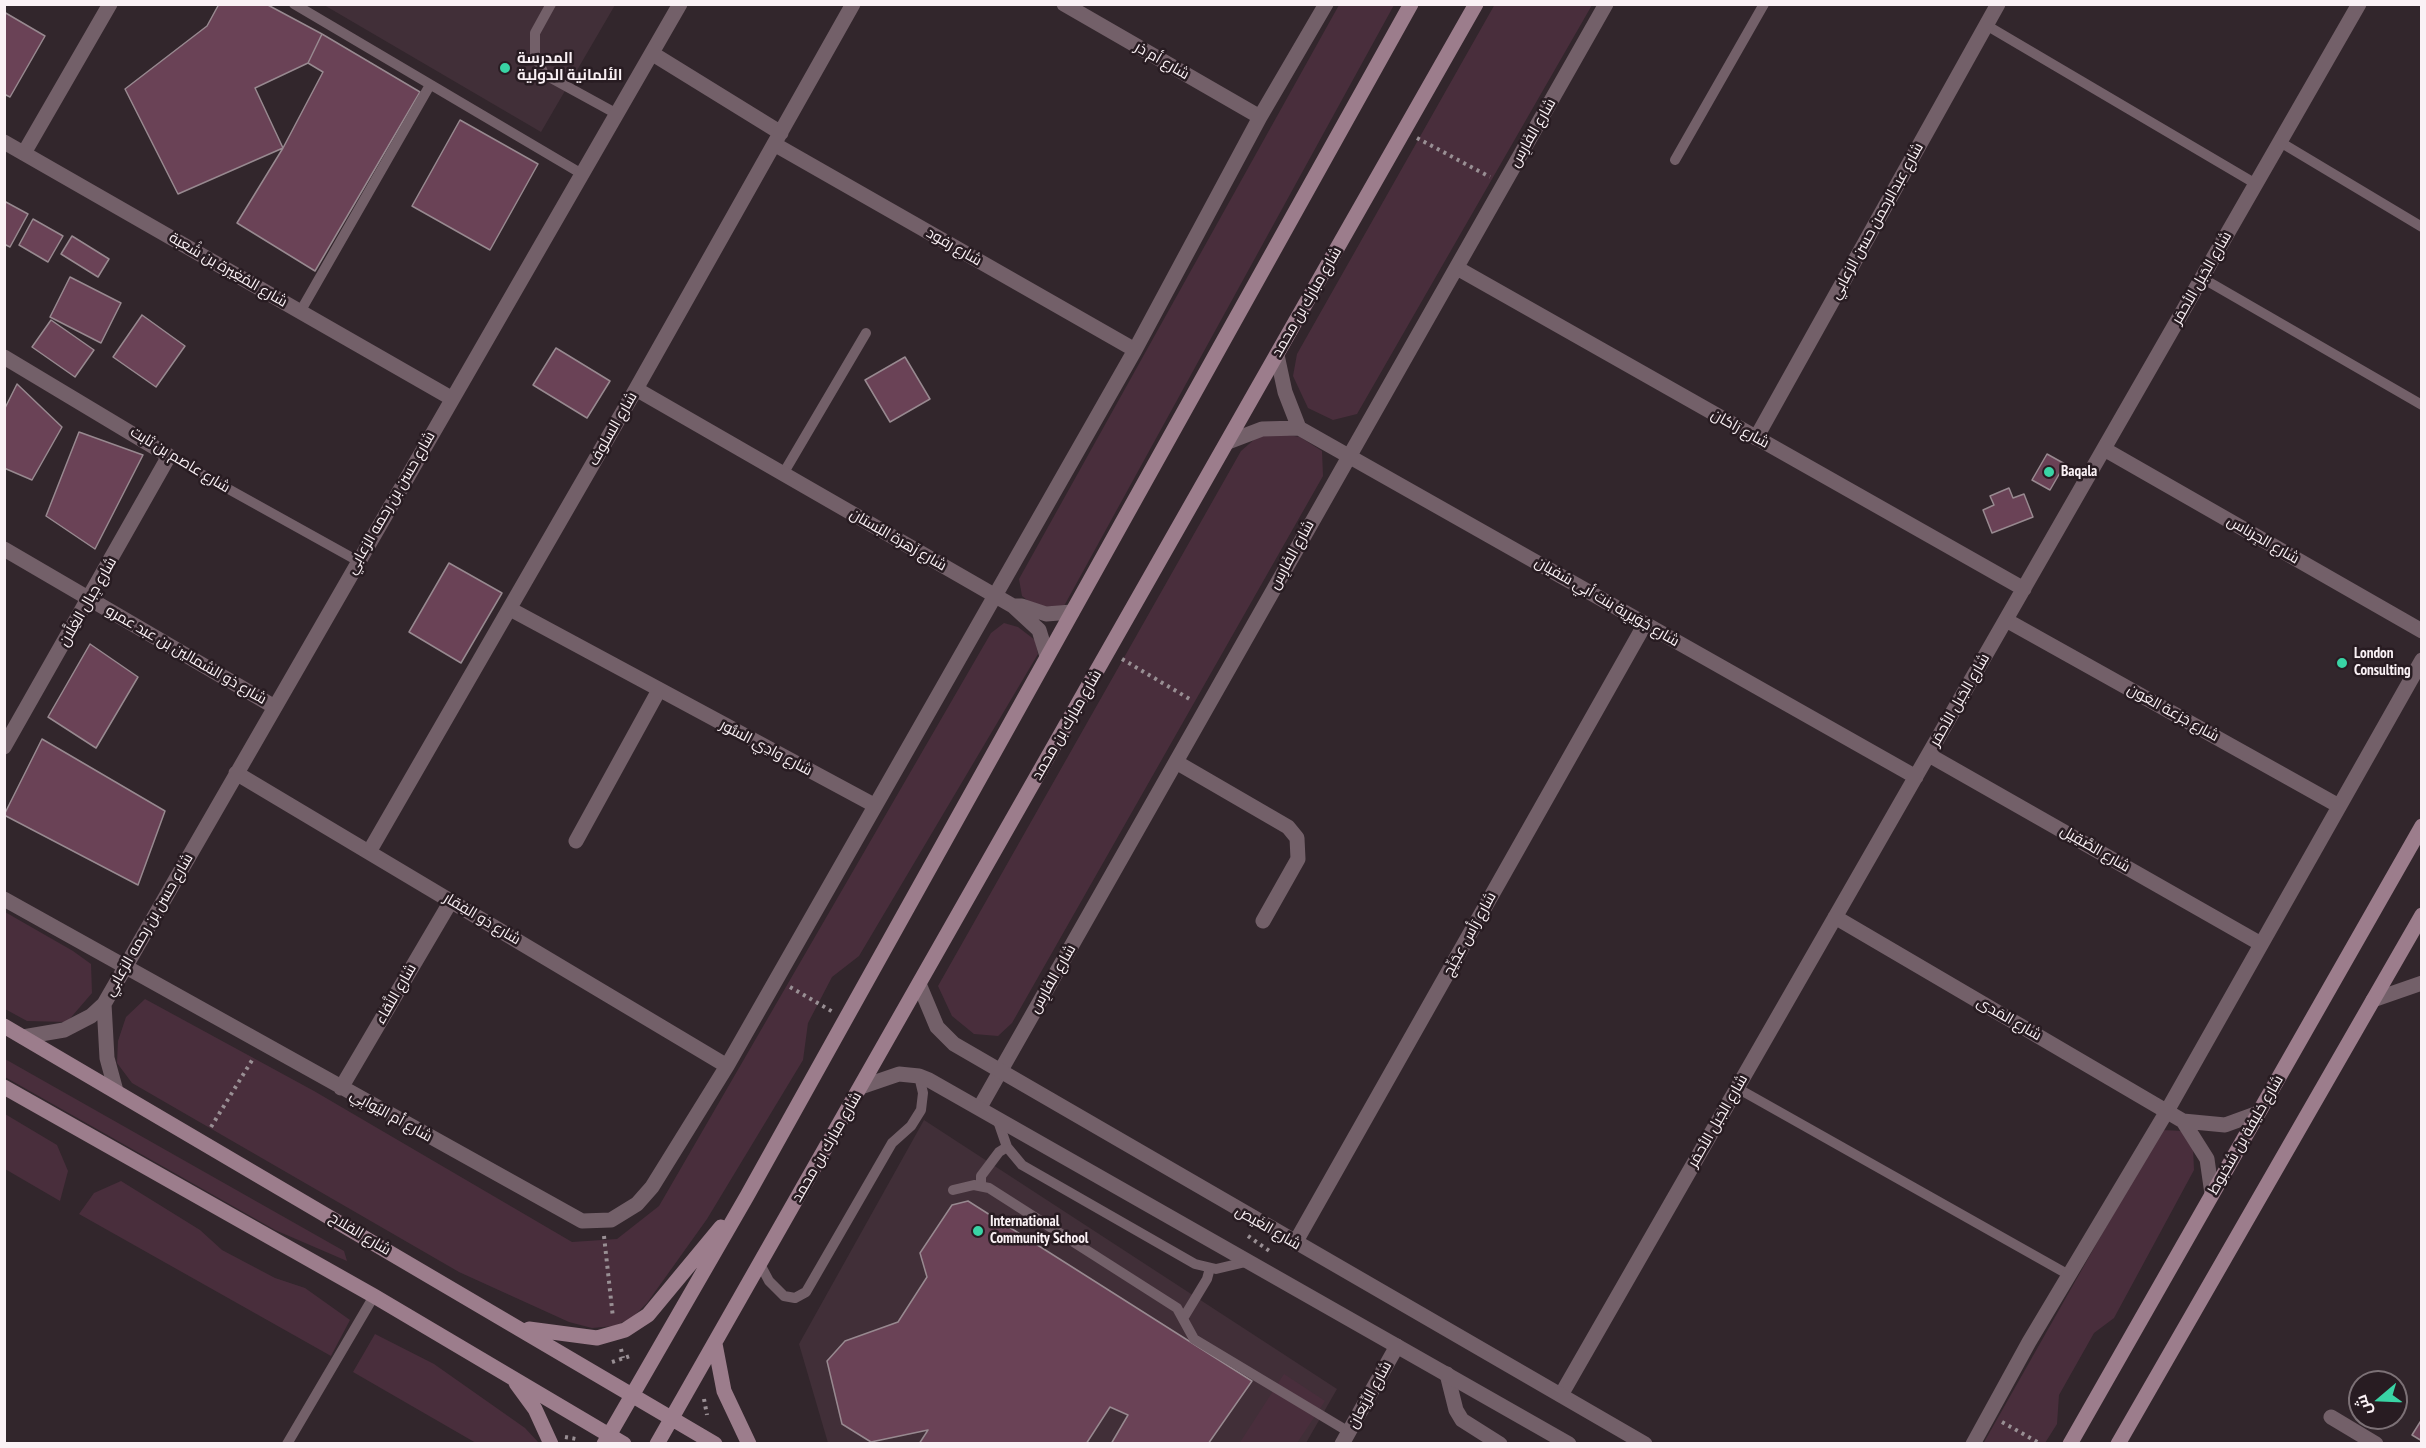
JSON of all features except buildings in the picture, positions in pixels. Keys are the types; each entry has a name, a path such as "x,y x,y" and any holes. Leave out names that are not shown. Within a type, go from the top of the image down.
{"main road":[{"path":"606,1439 747,1196 1411,4"},
{"name":"شارع مبارك بن محمد","path":"657,1443 1476,4"},
{"name":"شارع خليفة بن شخبوط","path":"2070,1443 2421,826"},
{"path":"2118,1443 2421,915"},
{"name":"شارع الفلاح","path":"4,1026 715,1443"},
{"path":"4,1087 374,1296 512,1378 606,1439 624,1443"},
{"path":"520,1328 597,1338 625,1330 648,1315 747,1196"},
{"path":"715,1344 720,1374 729,1404 749,1443"},
{"path":"512,1378 535,1409 551,1443"}],"street":[{"path":"24,153 110,4"},
{"name":"شارع حسن بن رحمه الزعابي","path":"23,1037 64,1030 91,1016 104,1004 273,706 680,4"},
{"name":"شارع السلوف","path":"369,852 636,389 853,4"},
{"name":"شارع أم ذر","path":"1064,4 1260,117"},
{"name":"شارع أم اليُوابِي","path":"4,899 582,1221 611,1220 637,1204 652,1187 727,1066 873,805 1135,350 1260,117 1326,4"},
{"name":"شارع الفَارِس","path":"980,1107 1606,4"},
{"name":"شارع عبدالرحمن حسن الزعابي","path":"1756,438 1998,4"},
{"name":"شارع الجَبل الأحمَر","path":"1561,1395 2360,4"},
{"name":"شارع رفود","path":"653,54 777,138 1135,350"},
{"name":"شارع المُغِيرة بن شُعبة","path":"4,142 451,398"},
{"name":"شارع رَاكان","path":"1457,268 2024,589"},
{"path":"1228,442 1262,429 1299,428 1285,392 1277,356"},
{"name":"شارع عاصم بن ثابت","path":"4,357 169,456"},
{"name":"شارع زَهرة البُستان","path":"636,389 1013,606 1039,630 1047,656"},
{"name":"شارع جُوَيرِية بنت أبي سُفيان","path":"1299,428 1916,777"},
{"name":"شارع الجِرناس","path":"2104,449 2421,631"},
{"name":"شارع جِبال الغِلَّان","path":"4,747 169,456"},
{"name":"شارع ذو الشمالين بن عبد عمرو","path":"4,549 273,706"},
{"name":"شارع زَهرة البُستان","path":"1013,606 1022,606 1046,614 1072,612"},
{"name":"شارع وادِي السُّور","path":"510,609 873,805"},
{"name":"شارع جَزعة العَون","path":"2006,620 2339,806"},
{"name":"شارع رَأس عجَيِّج","path":"1295,1243 1645,624"},
{"path":"1973,1443 2069,1275 2167,1112 2421,660"},
{"path":"576,842 659,690"},
{"name":"شارع الصَّقِيل","path":"1929,755 2261,944"},
{"path":"1176,762 1288,828 1297,838 1298,858 1263,921"},
{"name":"شارع ذو الفِقار","path":"236,773 727,1066"},
{"name":"شارع النَّقاء","path":"341,1088 451,901"},
{"name":"شارع المَدى","path":"1835,917 2183,1121 2224,1125 2258,1113"},
{"path":"2373,1000 2421,983"},
{"name":"شارع الغَيص","path":"919,984 932,1017 945,1037 1295,1243 1645,1443"},
{"name":"شارع حسن بن رحمه الزعابي","path":"104,1004 107,1058 116,1091"},
{"path":"861,1087 899,1074 919,1076 980,1107 1569,1443"},
{"name":"شارع المَدى","path":"2183,1121 2207,1159 2212,1194"},
{"name":"شارع الرِّيَعان","path":"1345,1438 1397,1346"},
{"path":"1447,1374 1456,1410 1462,1420 1500,1443"},
{"path":"2331,1417 2376,1443"}],"lane":[{"path":"294,4 582,174"},
{"path":"551,4 535,33 535,55 544,74 617,114"},
{"path":"1675,160 1764,4"},
{"path":"1986,25 2256,184"},
{"path":"300,312 430,85"},
{"path":"2280,142 2421,227"},
{"path":"2202,278 2421,405"},
{"path":"783,474 866,333"},
{"name":"شارع عاصم بن ثابت","path":"169,456 357,561"},
{"path":"760,1264 769,1281 784,1296 795,1298 806,1292 892,1143 911,1126 921,1110 923,1093 919,1076"},
{"path":"1737,1088 2069,1275"},
{"path":"997,1117 1007,1147 1022,1165 1195,1264 1210,1268 1223,1268 1250,1262"},
{"path":"981,1186 981,1176 999,1152 1007,1147"},
{"path":"953,1190 981,1186 988,1188 1177,1308 1184,1317 1188,1331 1194,1339 1345,1438"},
{"path":"1184,1317 1207,1279 1210,1268"},
{"path":"287,1443 374,1296"}],"path":[{"path":"1404,131 1504,185"},
{"path":"1109,652 1206,709"},
{"path":"776,979 845,1019"},
{"path":"202,1141 262,1044"},
{"path":"603,1220 614,1324"},
{"path":"1247,1236 1271,1252"},
{"path":"612,1362 630,1356"},
{"path":"704,1399 706,1415"},
{"path":"1989,1415 2041,1443"}],"shaded area":[{"path":"1495,4 1592,5 1357,414 1333,420 1308,408 1293,376 1297,354"},
{"name":"المدرسة الألمانية الدولية","path":"324,5 615,5 541,132"},
{"path":"1339,5 1394,5 1064,606 1036,607 1022,596 1019,579"},
{"path":"1264,431 1300,437 1322,451 1323,476 1012,1023 998,1036 974,1034 952,1016 938,986 1241,451"},
{"path":"1004,623 1018,627 1035,640 1038,654 859,956 832,977 808,1023 803,1060 707,1219 647,1303 632,1318 614,1326 592,1328 569,1322 459,1272 132,1083 117,1063 118,1041 126,1017 145,999 314,1091 572,1242 617,1239 659,1206 991,633"},
{"path":"5,912 73,951 91,964 92,993 67,1022 27,1021 5,1009"},
{"path":"5,1059 344,1251 347,1261 275,1230 5,1077"},
{"path":"5,1114 57,1145 68,1171 60,1201 5,1169"},
{"name":"International Community School","path":"924,1120 1337,1389 1306,1443 828,1443 799,1344"},
{"path":"2161,1130 2184,1131 2193,1148 2194,1170 2114,1318 2094,1333 2059,1395 2057,1424 2045,1443 1983,1444"},
{"path":"121,1181 200,1230 222,1250 275,1278 305,1288 350,1320 331,1356 79,1214 94,1193"},
{"path":"375,1334 434,1364 525,1428 539,1443 476,1443 353,1372"},
{"path":"1284,1374 1325,1401 1297,1443 1239,1444"}],"place":[{"name":"المدرسة الألمانية الدولية","path":"505,68"},
{"name":"Baqala","path":"2049,472"},
{"name":"London Consulting","path":"2342,663"},
{"name":"International Community School","path":"978,1231"}]}
